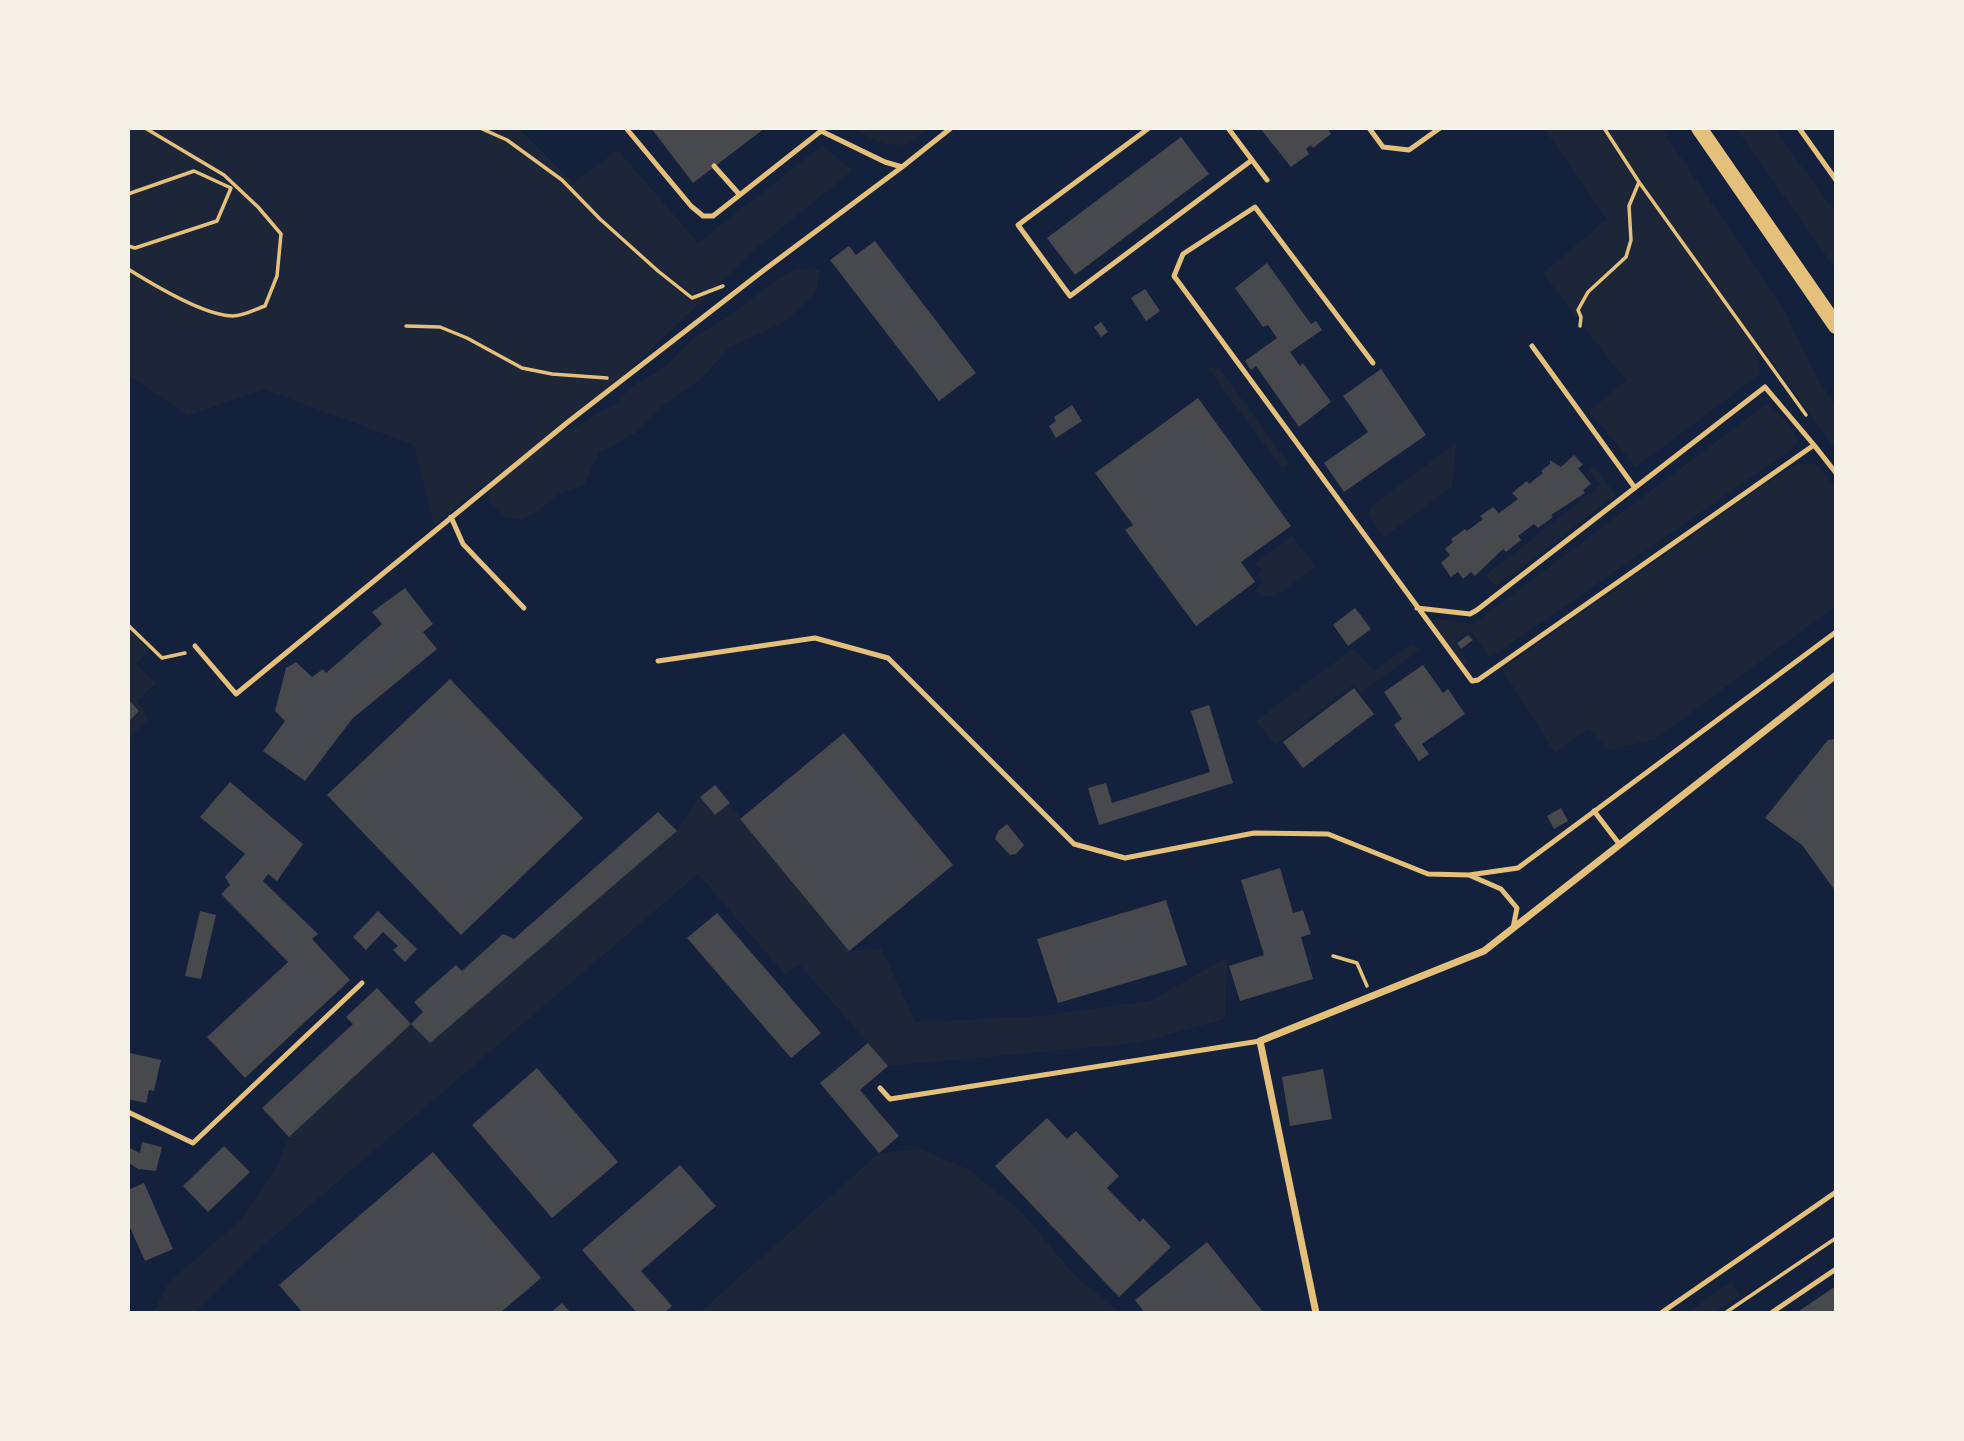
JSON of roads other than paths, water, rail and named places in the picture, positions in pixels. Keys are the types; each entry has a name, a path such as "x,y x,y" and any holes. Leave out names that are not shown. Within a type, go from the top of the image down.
{"main road":[{"path":"1699,128 1836,326"}],"street":[{"path":"1316,1313 1260,1041 1484,951 1836,675"}],"lane":[{"path":"626,128 691,206 703,216 713,216 819,129 885,162 902,167"},
{"path":"197,648 236,694 620,383 951,128"},
{"path":"1149,128 1018,225 1070,296 1252,160"},
{"path":"1228,128 1267,180"},
{"path":"1369,128 1382,147 1409,149 1440,128"},
{"path":"1798,128 1836,180"},
{"path":"714,166 739,194"},
{"path":"1373,363 1255,207 1183,254 1174,276 1472,681 1478,680 1814,445"},
{"path":"1532,346 1635,488"},
{"path":"1418,608 1470,614 1477,610 1765,387 1836,474"},
{"path":"452,517 464,544 524,608"},
{"path":"658,661 815,638 888,658 1074,844 1125,858 1254,833 1328,834 1428,874 1469,875 1518,868 1836,632"},
{"path":"1594,811 1620,845"},
{"path":"1469,875 1501,889 1517,908 1513,928"},
{"path":"128,1112 193,1143 362,983"},
{"path":"880,1087 890,1099 1260,1041"},
{"path":"1661,1313 1836,1192"},
{"path":"1771,1313 1836,1269"}]}
